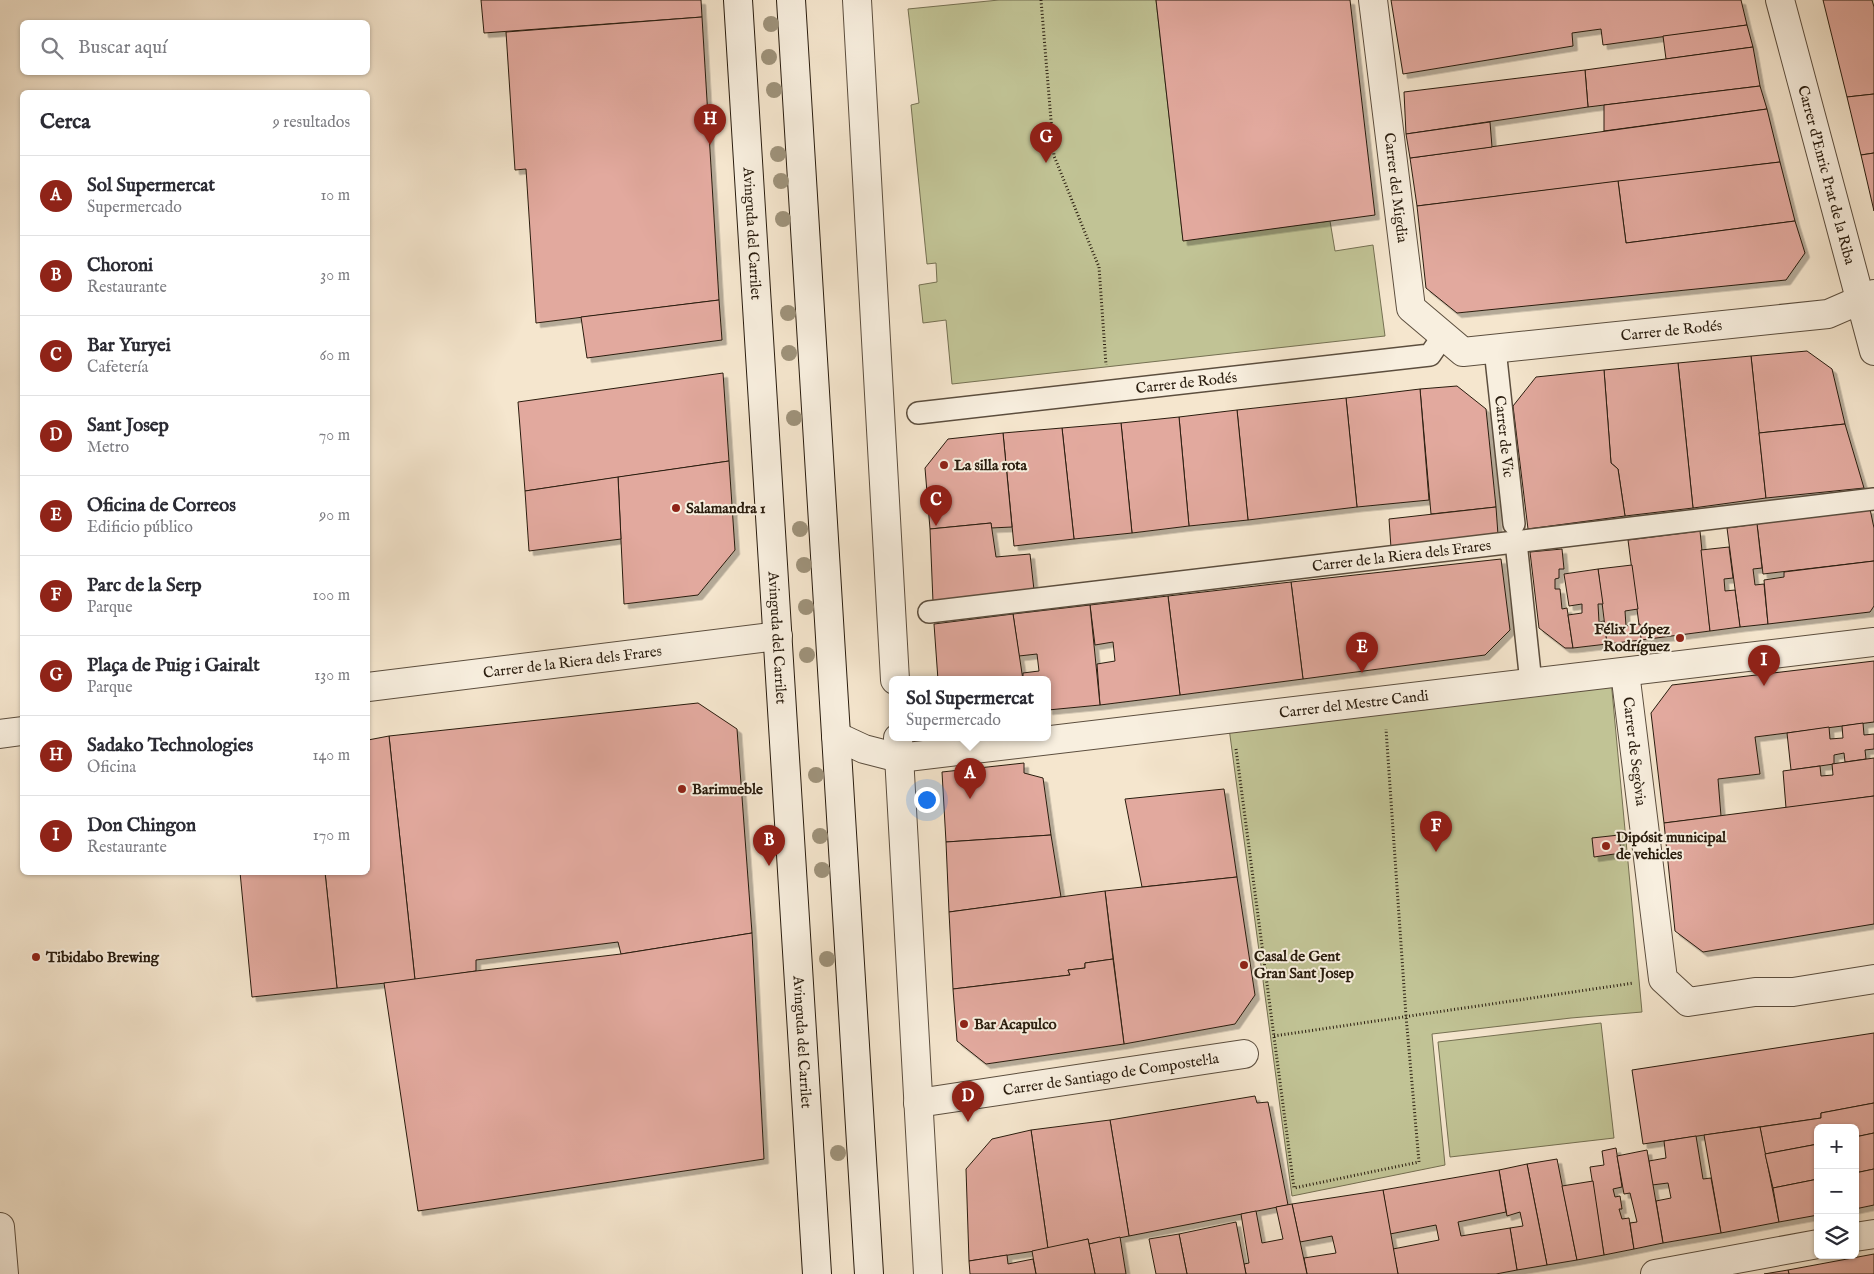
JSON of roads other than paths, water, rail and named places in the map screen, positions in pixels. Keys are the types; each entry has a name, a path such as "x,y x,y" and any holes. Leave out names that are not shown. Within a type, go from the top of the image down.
{"street":[{"name":"Avinguda del Carrilet","path":"738,0 817,1274"},
{"path":"791,0 869,1274"},
{"path":"857,0 895,676"},
{"name":"Carrer del Migdia","path":"1373,0 1411,308 1453,344"},
{"name":"Carrer d'Enric Prat de la Riba","path":"1780,0 1867,297 1874,351"},
{"name":"Carrer de Rodés","path":"918,413 1430,355 1453,344 1495,349 1828,314 1867,297"},
{"name":"Carrer de Vic","path":"1495,349 1531,683"},
{"name":"Carrer de la Riera dels Frares","path":"929,612 1514,530 1874,499"},
{"name":"Carrer de la Riera dels Frares","path":"370,687 778,636"},
{"name":"Carrer del Mestre Candi","path":"1051,732 1531,683 1874,642"},
{"name":"Carrer de Segòvia","path":"1625,672 1651,981 1688,1002 1755,992 1793,992 1874,979"},
{"path":"0,734 20,731"},
{"name":"Carrer del Mestre Candi","path":"836,736 864,749 899,748 967,741"},
{"path":"899,748 928,1274"},
{"name":"Carrer de Santiago de Compostel·la","path":"918,1103 1244,1054"},
{"path":"0,1227 4,1274"},
{"path":"1859,1236 1874,1234"},
{"path":"1654,1274 1814,1245"}],"place":[{"name":"Sadako Technologies","path":"710,145"},
{"name":"Plaça de Puig i Gairalt","path":"1046,163"},
{"name":"La silla rota","path":"944,465"},
{"name":"Salamandra 1","path":"676,508"},
{"name":"Bar Yuryei","path":"936,526"},
{"name":"Félix López Rodríguez","path":"1680,638"},
{"name":"Oficina de Correos","path":"1362,673"},
{"name":"Don Chingon","path":"1764,686"},
{"name":"Barimueble","path":"682,789"},
{"name":"Sol Supermercat","path":"970,799"},
{"name":"Dipósit municipal de vehicles","path":"1606,846"},
{"name":"Parc de la Serp","path":"1436,852"},
{"name":"Choroni","path":"769,866"},
{"name":"Tibidabo Brewing","path":"36,957"},
{"name":"Casal de Gent Gran Sant Josep","path":"1244,965"},
{"name":"Bar Acapulco","path":"964,1024"},
{"name":"Sant Josep","path":"968,1122"}]}
